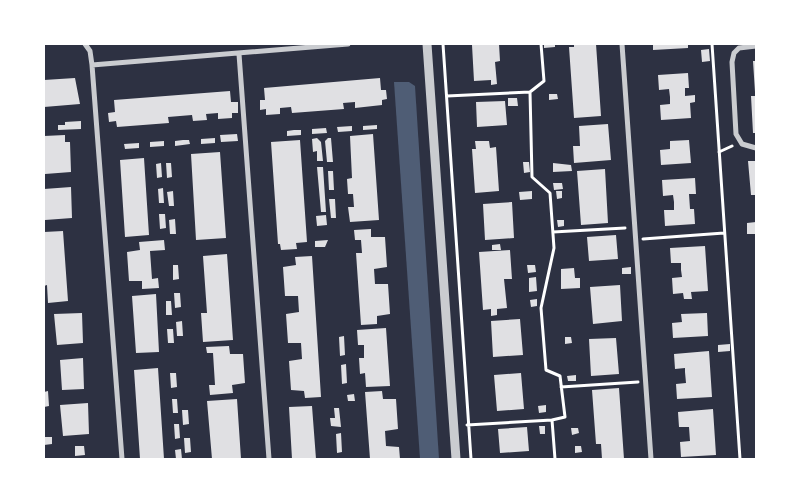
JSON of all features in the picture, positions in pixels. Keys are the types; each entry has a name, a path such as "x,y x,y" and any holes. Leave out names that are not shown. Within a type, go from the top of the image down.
{"street":[{"path":"84,44 90,52 92,65 122,459"},
{"path":"92,65 348,44"},
{"path":"427,44 456,459"},
{"path":"622,44 651,459"},
{"path":"756,46 739,48 732,57 736,134 747,147 756,148"},
{"path":"239,54 269,459"}],"path":[{"path":"443,44 471,459"},
{"path":"447,96 530,92 544,81 541,44"},
{"path":"712,44 740,459"},
{"path":"454,427 469,424 552,420 565,417 560,376 546,370 542,308 554,248 550,193 532,177 530,92"},
{"path":"719,152 727,150 740,141"},
{"path":"553,232 635,227"},
{"path":"635,239 725,233"},
{"path":"561,387 646,381"},
{"path":"552,420 555,459"}],"water":[{"path":"394,82 409,82 415,86 439,459 420,459"}],"building":[{"path":"499,44 500,61 495,62 497,84 491,85 491,80 474,81 472,45"},
{"path":"544,44 555,44 555,47 544,48"},
{"path":"574,44 596,44 601,116 574,118 569,47 574,47"},
{"path":"653,44 688,44 688,48 653,50"},
{"path":"709,49 710,61 702,62 701,50"},
{"path":"753,61 756,61 756,92 755,92"},
{"path":"688,73 689,88 685,88 685,96 695,95 695,102 690,103 691,118 661,120 660,105 670,104 670,97 669,89 659,90 658,75"},
{"path":"75,78 80,104 44,107 44,80"},
{"path":"380,78 381,90 386,90 387,99 382,100 382,105 355,108 355,102 343,103 344,109 292,113 291,107 280,108 280,114 266,115 266,109 260,110 260,100 265,100 264,88"},
{"path":"230,91 231,102 238,102 238,113 232,113 232,118 218,119 218,113 206,114 207,120 193,121 192,115 168,117 169,123 117,127 116,121 109,122 108,113 115,112 114,100"},
{"path":"549,94 557,94 558,99 549,100"},
{"path":"751,96 756,96 756,133 753,133"},
{"path":"508,98 517,98 518,106 508,106"},
{"path":"505,101 507,125 477,127 476,102"},
{"path":"81,121 81,129 58,130 58,125 65,125 65,122"},
{"path":"608,124 611,160 574,163 573,146 580,146 579,126"},
{"path":"377,125 377,129 363,130 363,126"},
{"path":"352,126 352,131 338,132 337,127"},
{"path":"326,128 327,133 312,134 312,129"},
{"path":"301,130 301,135 287,136 287,131"},
{"path":"237,134 238,141 221,142 220,135"},
{"path":"373,134 379,220 350,222 348,207 354,207 353,194 348,194 347,179 352,178 350,136"},
{"path":"65,135 65,142 70,142 71,172 45,174 44,136"},
{"path":"215,138 215,143 201,144 201,139"},
{"path":"317,138 321,142 323,161 317,161 317,151 313,152 312,139"},
{"path":"331,138 333,162 327,162 325,141"},
{"path":"189,140 190,144 175,146 175,141"},
{"path":"300,140 307,242 296,243 297,249 281,250 280,244 278,244 271,142"},
{"path":"689,140 691,163 661,165 660,150 670,149 670,141"},
{"path":"164,141 164,146 150,147 150,142"},
{"path":"475,141 489,141 490,148 496,147 499,191 475,193 472,149 476,149"},
{"path":"139,143 139,148 125,149 124,144"},
{"path":"220,152 226,238 196,240 191,154"},
{"path":"144,158 149,235 125,237 120,160"},
{"path":"748,161 756,161 756,195 751,195"},
{"path":"523,162 529,162 530,172 524,173"},
{"path":"161,163 162,177 157,178 156,164"},
{"path":"166,163 171,163 172,177 167,178"},
{"path":"553,163 571,165 572,171 553,172"},
{"path":"317,167 323,167 326,212 321,212"},
{"path":"605,169 608,223 581,225 577,171"},
{"path":"328,171 333,171 334,190 329,190"},
{"path":"695,178 696,194 689,194 690,209 694,209 695,224 665,226 664,210 674,210 674,202 673,195 663,196 662,180"},
{"path":"553,183 562,183 563,189 554,190"},
{"path":"71,187 72,218 45,220 44,189"},
{"path":"163,188 164,203 159,203 158,189"},
{"path":"173,191 174,206 169,206 167,192"},
{"path":"532,191 532,199 520,200 519,192"},
{"path":"556,191 562,191 562,198 557,199"},
{"path":"329,199 335,199 336,218 331,218"},
{"path":"512,202 514,238 485,240 483,204"},
{"path":"159,214 165,214 166,228 160,229"},
{"path":"326,215 327,225 317,226 316,216"},
{"path":"175,219 176,234 170,234 169,220"},
{"path":"557,220 564,220 564,226 558,227"},
{"path":"756,222 756,234 747,234 747,223"},
{"path":"371,229 371,237 385,237 387,267 374,269 375,284 388,284 390,314 377,316 377,324 361,325 356,253 362,253 361,240 355,240 354,230"},
{"path":"63,231 68,301 48,303 47,285 44,286 44,232"},
{"path":"616,235 618,259 589,261 587,237"},
{"path":"164,240 165,250 150,251 152,279 158,278 159,288 142,289 142,281 129,281 127,252 140,250 139,242"},
{"path":"328,240 325,247 315,247 315,241"},
{"path":"500,244 501,250 492,250 492,245"},
{"path":"705,246 708,291 691,292 692,299 684,299 683,293 673,294 672,278 682,277 681,263 671,263 670,248"},
{"path":"510,250 512,279 504,279 507,308 497,309 497,315 491,316 491,309 483,310 479,252"},
{"path":"227,254 233,340 203,342 201,313 207,313 203,256"},
{"path":"312,256 321,397 305,398 304,391 291,390 289,361 302,359 301,343 288,343 286,314 299,312 298,296 285,296 283,267 296,265 295,257"},
{"path":"173,265 178,265 179,279 173,280"},
{"path":"527,265 535,265 536,272 528,273"},
{"path":"631,267 631,274 622,274 622,268"},
{"path":"574,268 575,278 580,278 580,288 561,289 561,269"},
{"path":"536,277 537,291 529,292 529,278"},
{"path":"620,285 622,321 593,324 590,287"},
{"path":"174,293 180,293 181,307 175,308"},
{"path":"156,294 159,352 136,353 132,296"},
{"path":"537,299 537,306 531,307 530,300"},
{"path":"166,301 171,301 172,315 166,315"},
{"path":"82,313 83,343 57,345 54,314"},
{"path":"707,313 708,336 673,338 672,323 682,322 681,314"},
{"path":"520,319 523,355 493,357 491,321"},
{"path":"182,321 183,336 177,336 176,322"},
{"path":"386,328 390,386 366,387 365,373 360,374 359,358 364,358 364,345 358,345 357,330"},
{"path":"167,329 173,329 174,343 168,343"},
{"path":"344,336 345,355 340,356 339,337"},
{"path":"565,337 571,337 572,343 565,344"},
{"path":"616,338 619,374 591,376 589,339"},
{"path":"730,344 730,351 718,352 718,345"},
{"path":"229,346 230,354 243,354 245,383 232,385 233,393 210,395 209,385 215,385 213,353 207,353 206,347"},
{"path":"709,351 712,397 677,399 676,384 686,383 685,368 675,369 674,354"},
{"path":"83,358 84,389 62,390 60,360"},
{"path":"346,364 347,383 342,384 341,365"},
{"path":"158,368 164,459 140,459 134,370"},
{"path":"170,373 176,373 177,387 171,388"},
{"path":"521,373 524,409 497,411 494,375"},
{"path":"576,375 576,381 568,381 567,376"},
{"path":"619,388 624,459 602,459 601,444 596,444 592,390"},
{"path":"48,391 49,406 44,407 44,392"},
{"path":"382,391 383,399 396,399 398,429 385,431 386,446 399,447 400,459 370,459 365,392"},
{"path":"354,394 355,401 348,401 347,395"},
{"path":"172,399 177,399 178,413 173,413"},
{"path":"237,399 241,459 212,459 207,401"},
{"path":"88,403 89,434 63,436 60,405"},
{"path":"546,405 546,412 539,413 538,406"},
{"path":"312,406 316,459 292,459 289,407"},
{"path":"334,408 339,408 341,427 331,426 330,418 335,418"},
{"path":"713,409 716,455 681,457 680,442 690,441 689,427 679,427 678,412"},
{"path":"182,410 188,410 189,424 183,425"},
{"path":"174,424 179,424 180,438 175,439"},
{"path":"539,426 545,426 545,434 540,434"},
{"path":"527,427 529,451 500,453 498,429"},
{"path":"571,428 578,428 579,433 572,435"},
{"path":"341,433 342,452 337,453 336,434"},
{"path":"44,437 52,437 52,444 44,445"},
{"path":"184,438 190,438 191,452 185,453"},
{"path":"75,446 84,446 85,455 75,456"},
{"path":"575,446 581,446 582,452 575,453"},
{"path":"181,449 182,459 176,459 175,450"}]}
